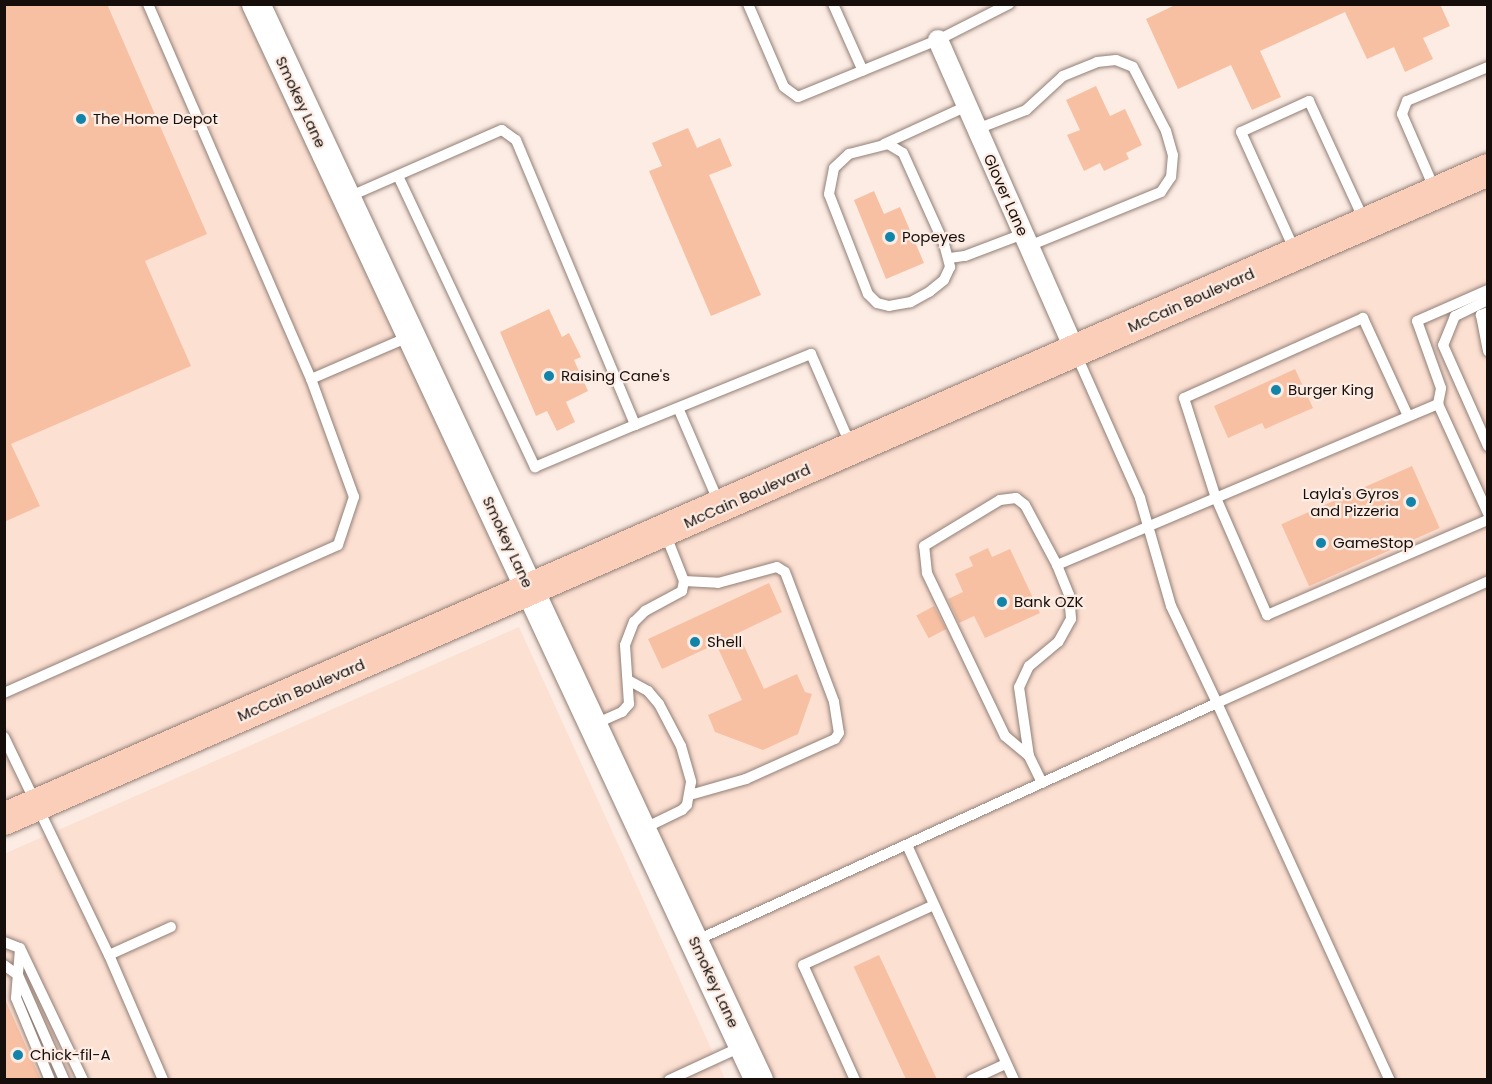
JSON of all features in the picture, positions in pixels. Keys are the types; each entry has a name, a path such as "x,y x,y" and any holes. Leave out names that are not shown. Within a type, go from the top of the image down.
{"main road":[{"name":"McCain Boulevard","path":"4,819 532,591 1488,170"}],"street":[{"name":"Smokey Lane","path":"256,4 595,724 759,1080"},
{"name":"Glover Lane","path":"938,40 1075,351"}],"lane":[{"path":"4,693 338,546 354,498 311,378 148,4"},
{"path":"748,4 784,87 798,98 938,40 1009,4"},
{"path":"833,4 863,71"},
{"path":"950,258 1026,240 1161,192 1171,177 1173,155 1166,131 1133,67 1116,60 1097,62 1063,76 1026,110 977,129"},
{"path":"1436,193 1402,114 1407,101 1488,67"},
{"path":"1296,254 1241,132 1309,101 1366,224"},
{"path":"884,144 903,153 950,258 944,280 911,302 889,306 877,303 868,294 840,229 829,194 834,168 849,153 884,144 967,106"},
{"path":"346,198 501,130 516,140 635,425"},
{"path":"398,176 535,467 635,425 679,410 811,354 853,449"},
{"path":"1488,290 1417,321 1441,388 1438,404 1482,489 1488,513"},
{"path":"1488,300 1455,316 1443,345 1488,446"},
{"path":"1488,312 1481,315 1483,340 1488,351"},
{"path":"1408,416 1363,318 1184,398 1216,498 1267,615 1488,520"},
{"path":"311,378 411,336"},
{"path":"1075,351 1140,498 1170,606 1390,1080"},
{"path":"1057,565 1438,404"},
{"path":"679,410 721,507"},
{"path":"1029,756 1005,736 927,573 924,546 1000,500 1016,498 1025,505 1057,565 1069,595 1071,619 1058,642 1029,666 1019,687 1029,756 1042,783"},
{"path":"595,724 622,712 629,704 625,645 634,622 645,611 682,591 684,581 665,532"},
{"path":"684,581 718,583 777,567 785,572 834,702 839,733 835,739 746,780 690,795"},
{"path":"695,941 1488,581"},
{"path":"628,680 648,691 669,722 691,782 690,795 682,810 643,829"},
{"path":"4,737 109,955 163,1080"},
{"path":"907,845 1014,1080"},
{"path":"855,1080 803,965 934,905"},
{"path":"109,955 171,927"},
{"path":"4,942 20,948 83,1080"},
{"path":"20,948 16,998 50,1080"},
{"path":"4,965 18,975 64,1080"},
{"path":"669,1080 743,1046"},
{"path":"971,1080 1006,1064"}],"shaded area":[{"path":"5,5 260,5 532,591 5,815"},
{"path":"1487,169 1487,1079 772,1079 532,591"},
{"path":"519,627 725,1079 5,1079 4,854"}],"building":[{"name":"The Home Depot","path":"4,4 107,4 207,234 145,261 191,366 11,444 40,506 4,522"},
{"path":"1177,4 1440,4 1450,26 1423,38 1433,59 1405,72 1394,47 1367,59 1345,12 1260,51 1281,97 1252,110 1231,65 1178,89 1146,19"},
{"path":"1096,86 1110,116 1125,109 1142,145 1126,153 1129,159 1104,171 1100,163 1084,171 1067,135 1080,130 1066,100"},
{"path":"688,128 697,148 720,138 732,166 709,175 761,295 711,316 649,171 662,166 652,143"},
{"name":"Popeyes","path":"874,191 884,214 900,207 924,263 886,279 854,200"},
{"name":"Raising Cane's","path":"549,309 562,337 569,333 581,357 574,360 588,391 566,402 575,422 557,431 547,411 536,416 500,332"},
{"name":"Burger King","path":"1295,369 1313,408 1265,429 1262,423 1228,438 1214,406"},
{"path":"1412,466 1440,528 1309,586 1281,524"},
{"name":"Bank OZK","path":"988,548 992,557 1010,549 1040,613 985,638 974,616 959,623 948,599 963,592 955,574 973,566 969,557"},
{"path":"769,583 782,612 738,633 764,689 797,674 805,692 812,694 798,734 763,750 715,732 708,715 742,700 716,644 662,669 648,639"},
{"path":"934,606 946,629 929,638 916,615"},
{"path":"879,955 937,1079 906,1080 854,967"},
{"name":"Chick-fil-A","path":"4,997 41,1080 4,1080"}],"place":[{"name":"The Home Depot","path":"81,119"},
{"name":"Popeyes","path":"890,237"},
{"name":"Raising Cane's","path":"549,376"},
{"name":"Burger King","path":"1276,390"},
{"name":"Layla's Gyros and Pizzeria","path":"1411,502"},
{"name":"GameStop","path":"1321,543"},
{"name":"Bank OZK","path":"1002,602"},
{"name":"Shell","path":"695,642"},
{"name":"Chick-fil-A","path":"18,1055"}]}
